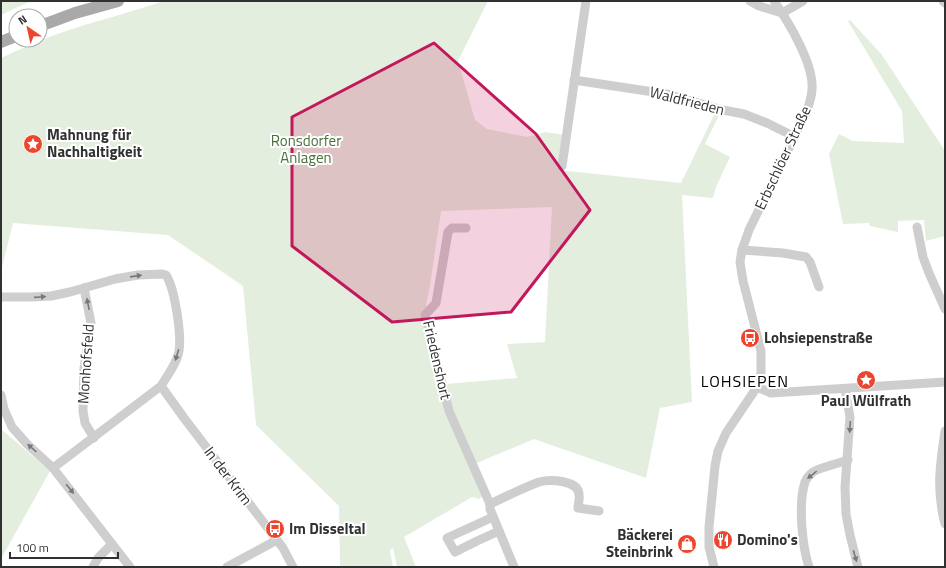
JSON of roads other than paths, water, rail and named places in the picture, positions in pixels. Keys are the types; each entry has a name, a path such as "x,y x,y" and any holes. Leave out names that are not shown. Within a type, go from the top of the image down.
{"main road":[{"path":"48,23 75,13 118,1"}],"street":[{"path":"562,166 586,1"},
{"path":"750,1 759,6 782,13 804,1"},
{"name":"Erbschlöer Straße","path":"714,567 709,546 709,527 715,466 718,451 726,433 757,387 761,373 762,359 758,337 743,281 740,262 742,250 749,230 795,137 811,99 812,87 802,49 774,1"},
{"name":"Waldfrieden","path":"574,80 674,95 723,110 744,114 767,123 795,137"},
{"path":"917,227 927,268 945,309"},
{"name":"Friedenshort","path":"466,228 452,228 448,232 436,303 425,315 437,368 449,411 490,504 490,509 514,567"},
{"path":"742,250 806,257 810,262 819,287"},
{"path":"1,296 45,297 115,279 138,275 162,274 166,275 172,290 180,338 179,355 171,372 161,386 53,468"},
{"name":"Monhofsfeld","path":"84,288 91,323 84,368 83,412 85,423 94,438"},
{"path":"757,387 771,393 945,382"},
{"name":"In der Krim","path":"161,386 283,548 293,567"},
{"path":"845,389 850,417 845,487 846,514 858,567"},
{"path":"1,395 4,409 12,427 27,444 53,468 130,567"},
{"path":"945,431 939,475 940,503 945,524"},
{"path":"809,567 805,555 802,522 805,480 814,472 848,460"},
{"path":"490,504 541,482 553,481 565,482 576,487 580,495 578,508 599,511"},
{"path":"493,516 447,538 455,552 499,531"},
{"path":"93,567 109,540"},
{"path":"227,567 277,540"}],"place":[{"name":"Mahnung für Nachhaltigkeit","path":"33,144"},
{"name":"Lohsiepenstraße","path":"750,338"},
{"name":"Paul Wülfrath","path":"866,380"},
{"name":"Im Disseltal","path":"275,529"},
{"name":"Domino's","path":"723,540"},
{"name":"Bäckerei Steinbrink","path":"687,544"}],"district":[{"name":"LOHSIEPEN","path":"745,381"}],"park label":[{"name":"Ronsdorfer Anlagen","path":"306,150"}]}
